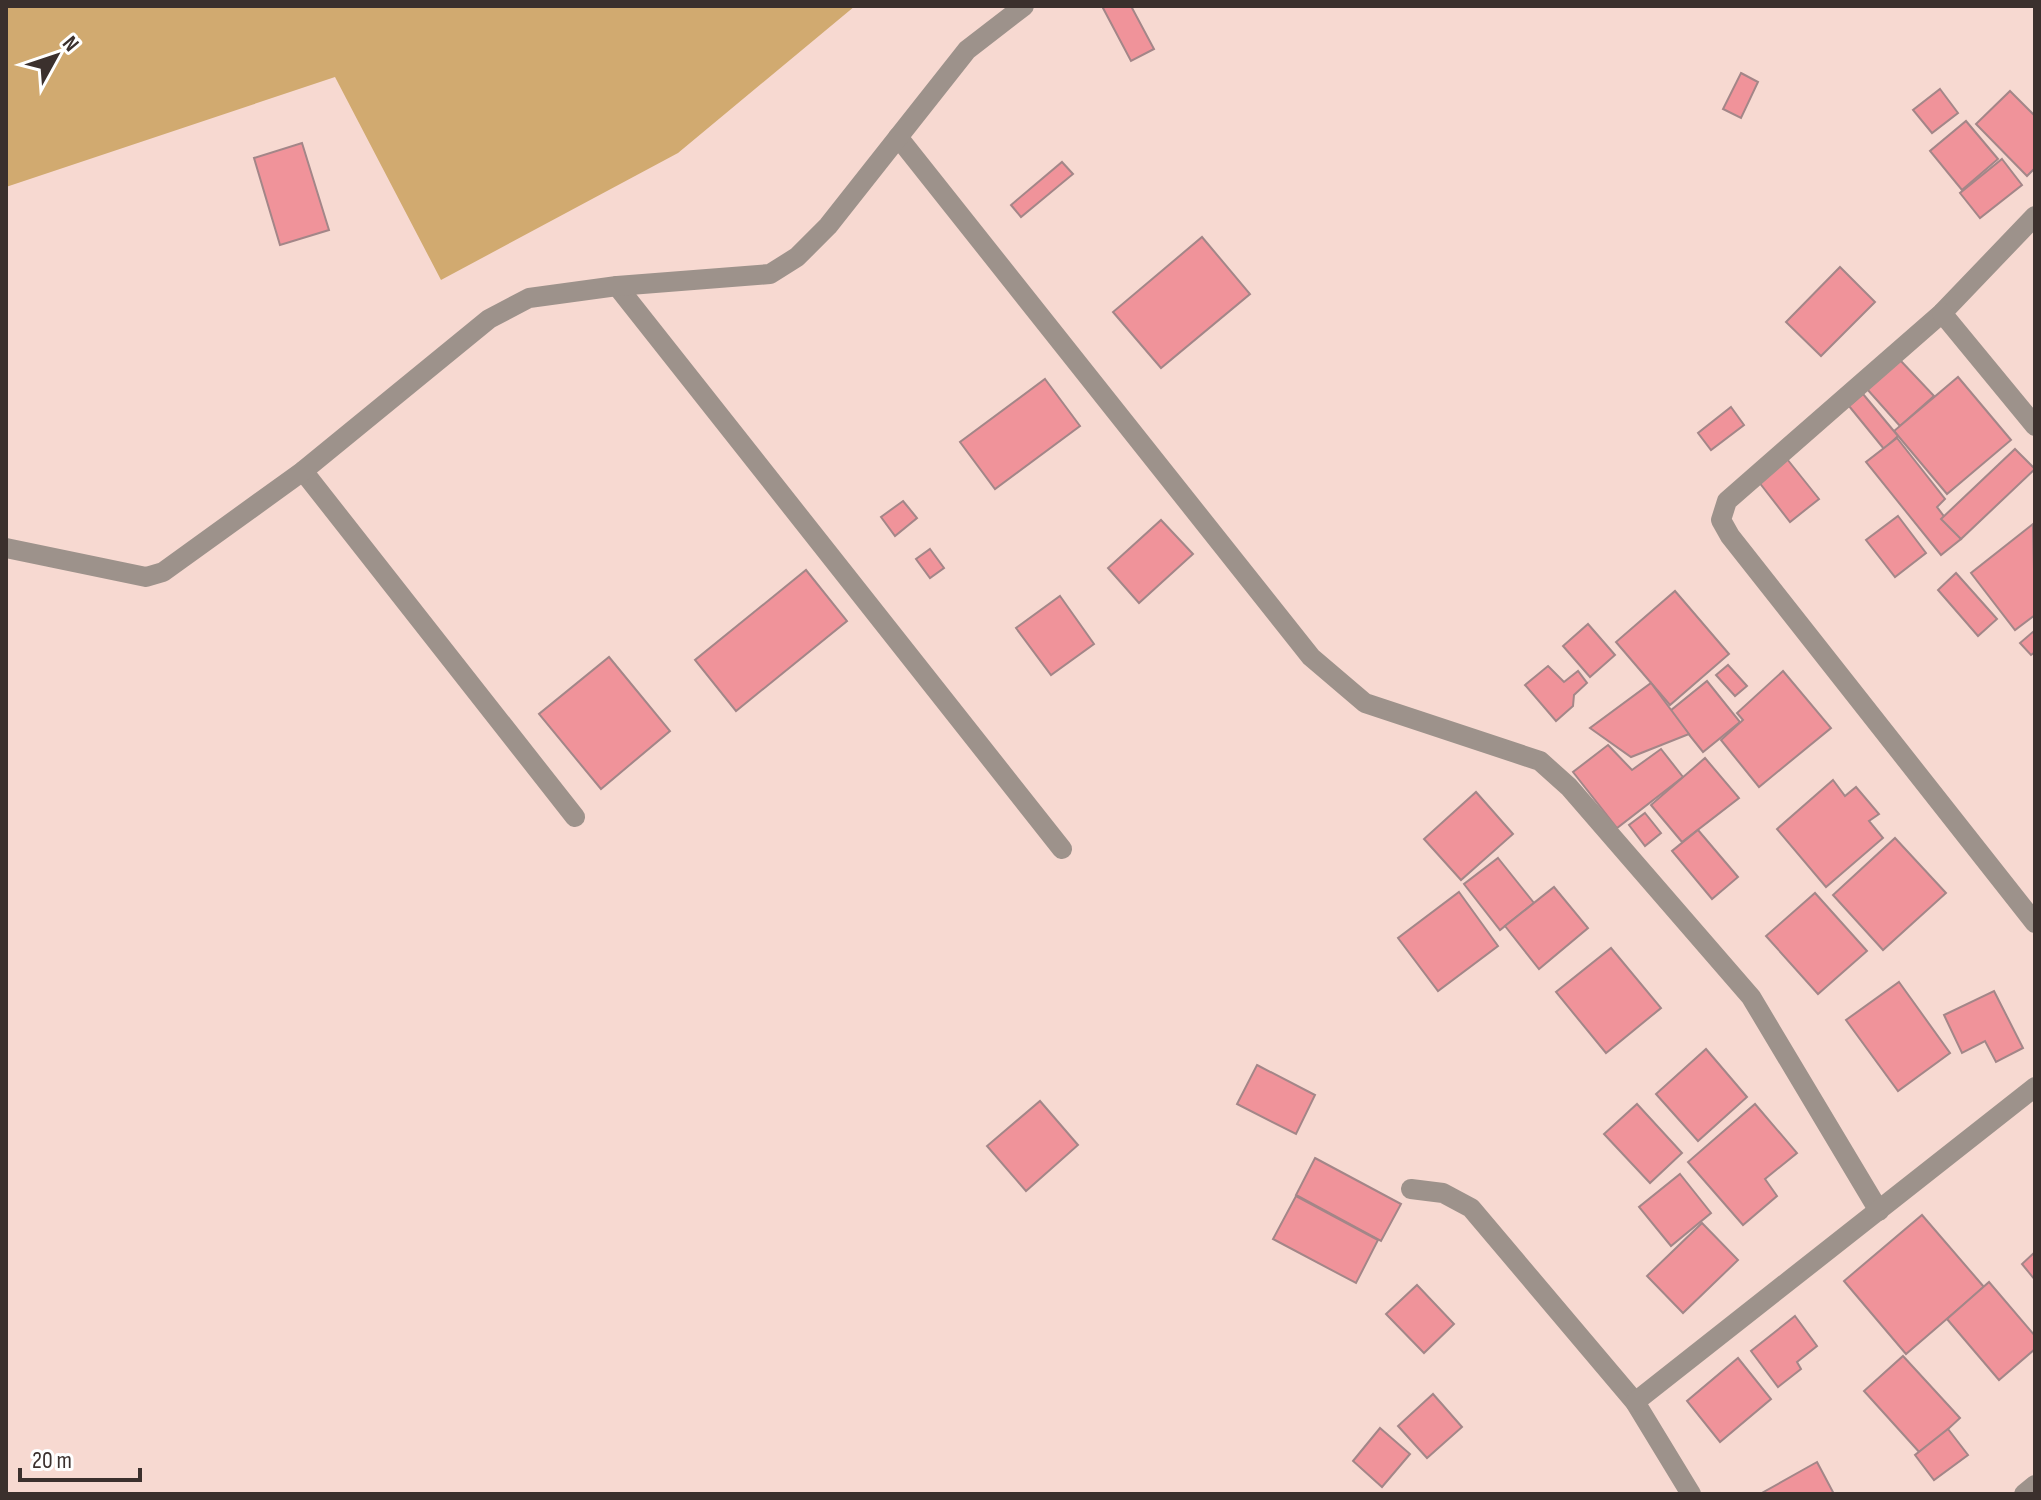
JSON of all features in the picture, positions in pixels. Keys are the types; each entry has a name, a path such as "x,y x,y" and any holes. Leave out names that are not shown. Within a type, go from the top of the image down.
{"street":[{"path":"6,548 146,577 163,572 303,471 489,319 529,298 617,286 770,274 797,257 828,226 967,50 1024,6"},
{"path":"898,137 1311,657 1365,703 1540,761 1569,787 1751,997 1879,1211"},
{"path":"2035,216 1942,313 1727,501 1721,520 1739,549 2035,923"},
{"path":"617,286 1062,849"},
{"path":"1942,313 2035,426"},
{"path":"303,471 575,817"},
{"path":"1635,1402 2035,1087"},
{"path":"1411,1189 1443,1193 1471,1208 1635,1402 1691,1494"},
{"path":"2024,1494 2035,1485"}],"shaded area":[{"path":"6,6 855,6 678,153 441,280 335,77 6,187"}],"building":[{"path":"1131,6 1154,49 1131,61 1103,8"},
{"path":"1741,73 1758,82 1741,118 1723,109"},
{"path":"1940,89 1958,113 1932,133 1913,110"},
{"path":"2010,91 2035,116 2035,168 2027,176 1976,124"},
{"path":"1966,121 1998,159 1962,190 1930,151"},
{"path":"302,143 329,230 280,245 254,158"},
{"path":"2002,159 2022,185 1980,218 1960,193"},
{"path":"1062,162 1073,174 1021,217 1011,205"},
{"path":"1202,237 1250,294 1161,368 1113,312"},
{"path":"1840,267 1875,302 1821,356 1786,322"},
{"path":"1900,360 1934,396 1900,426 1867,389"},
{"path":"1958,377 2011,440 1947,494 1894,431"},
{"path":"1045,379 1080,426 995,489 960,442"},
{"path":"1863,394 1898,436 1884,449 1849,406"},
{"path":"1731,407 1744,425 1711,450 1698,433"},
{"path":"1897,438 1945,499 1937,507 1961,539 1941,555 1866,462"},
{"path":"2015,449 2035,469 1961,539 1941,519"},
{"path":"1783,454 1819,499 1790,522 1755,477"},
{"path":"903,501 917,518 895,536 881,517"},
{"path":"1898,516 1926,553 1895,577 1866,540"},
{"path":"1161,520 1193,554 1139,603 1108,568"},
{"path":"2033,524 2035,615 2015,630 1971,573"},
{"path":"930,549 944,568 930,578 916,559"},
{"path":"806,570 847,621 736,711 695,660"},
{"path":"1956,573 1997,619 1978,636 1938,590"},
{"path":"1675,591 1729,654 1670,705 1616,642"},
{"path":"1060,596 1094,644 1051,675 1016,628"},
{"path":"1588,624 1615,655 1590,677 1563,646"},
{"path":"2034,631 2035,652 2031,655 2020,643"},
{"path":"609,657 670,731 601,789 539,714"},
{"path":"1728,665 1747,686 1735,696 1716,675"},
{"path":"1548,666 1564,682 1578,671 1587,683 1574,695 1573,706 1556,721 1525,685"},
{"path":"1783,671 1831,728 1759,787 1721,740 1743,720 1737,713"},
{"path":"1707,681 1740,722 1703,752 1670,711"},
{"path":"1651,683 1689,734 1631,757 1590,728"},
{"path":"1608,745 1632,770 1661,749 1683,777 1617,828 1573,772"},
{"path":"1705,758 1739,798 1682,842 1651,805"},
{"path":"1833,780 1845,796 1856,787 1879,814 1869,821 1883,838 1826,887 1777,829"},
{"path":"1476,792 1513,834 1461,880 1424,839"},
{"path":"1645,813 1661,833 1645,846 1629,825"},
{"path":"1698,830 1738,877 1712,899 1672,851"},
{"path":"1895,838 1946,893 1883,950 1833,895"},
{"path":"1498,858 1534,903 1500,930 1464,884"},
{"path":"1554,887 1588,928 1539,969 1505,926"},
{"path":"1459,892 1498,946 1438,991 1398,938"},
{"path":"1815,893 1867,951 1818,994 1766,936"},
{"path":"1611,948 1661,1008 1606,1053 1556,992"},
{"path":"1899,982 1950,1053 1898,1091 1846,1020"},
{"path":"1994,991 2023,1048 1996,1062 1985,1041 1962,1053 1944,1015"},
{"path":"1706,1049 1747,1097 1698,1141 1656,1094"},
{"path":"1257,1065 1315,1095 1296,1134 1237,1104"},
{"path":"1040,1101 1078,1145 1026,1191 987,1146"},
{"path":"1637,1104 1682,1153 1650,1183 1604,1134"},
{"path":"1755,1104 1797,1153 1765,1179 1777,1196 1743,1225 1688,1162"},
{"path":"1315,1158 1401,1204 1381,1241 1296,1195"},
{"path":"1680,1174 1711,1213 1671,1246 1639,1207"},
{"path":"1296,1196 1378,1240 1356,1283 1273,1239"},
{"path":"1922,1215 1984,1287 1906,1354 1844,1281"},
{"path":"1702,1223 1738,1260 1683,1313 1647,1276"},
{"path":"2035,1252 2035,1280 2022,1264"},
{"path":"1989,1282 2035,1336 2035,1349 1999,1380 1947,1319"},
{"path":"1417,1285 1454,1324 1424,1353 1386,1314"},
{"path":"1795,1316 1817,1346 1797,1362 1801,1369 1778,1387 1751,1351"},
{"path":"1903,1356 1960,1418 1921,1454 1864,1391"},
{"path":"1738,1358 1771,1399 1720,1442 1687,1401"},
{"path":"1433,1394 1462,1427 1427,1458 1398,1426"},
{"path":"1380,1428 1410,1454 1382,1487 1353,1461"},
{"path":"1948,1429 1968,1455 1934,1480 1915,1455"},
{"path":"1817,1462 1834,1494 1760,1494"}]}
